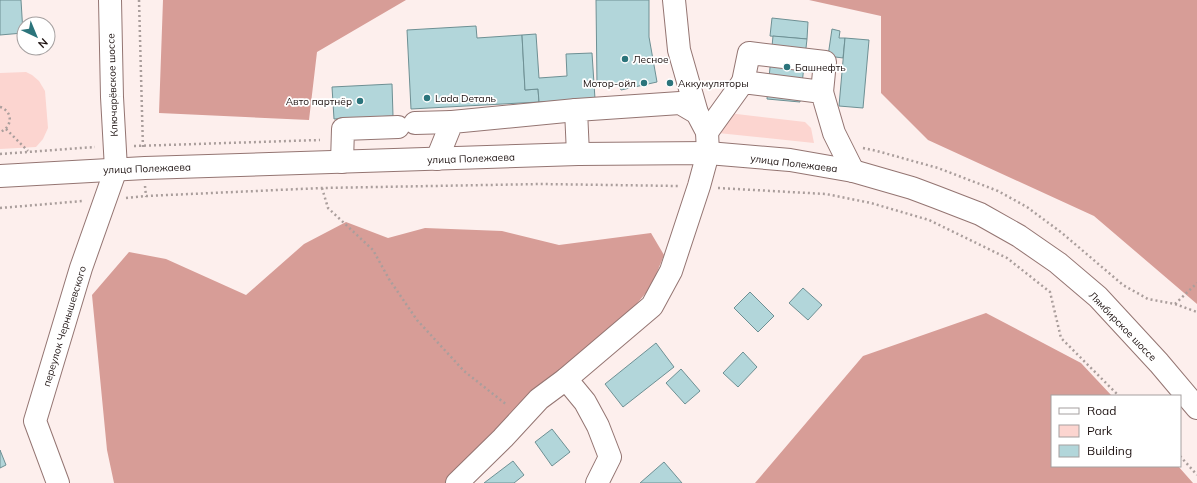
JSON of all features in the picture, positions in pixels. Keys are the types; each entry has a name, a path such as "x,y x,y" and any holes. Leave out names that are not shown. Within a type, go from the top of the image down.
{"main road":[{"name":"Ключарёвское шоссе","path":"110,0 112,97 116,169"},
{"path":"457,483 539,399 566,379 652,306 671,271 699,186 708,153 702,122 679,50 674,0"},
{"path":"702,122 743,82 748,53 825,62 822,92 834,133 853,171"},
{"path":"743,82 822,92"},
{"path":"342,162 343,129 452,122 576,110 680,103 702,122"},
{"path":"576,110 578,154"},
{"path":"437,159 452,122"},
{"name":"улица Полежаева","path":"0,176 116,169 578,154 708,153 790,160 853,171 912,188 936,197"},
{"name":"переулок Чернышевского","path":"58,483 35,421 81,268 116,169"},
{"name":"Лямбирское шоссе","path":"936,197 980,214 1019,236 1058,263 1098,297 1159,363 1197,408"},
{"path":"566,379 585,402 598,426 610,457 597,483"}],"path":[{"path":"139,0 143,146"},
{"path":"0,107 6,110 10,118 10,122 6,129 0,132"},
{"path":"6,129 28,151"},
{"path":"0,154 115,146 320,140"},
{"path":"312,188 542,184 699,186 826,194 871,203 929,220 1007,258 1050,292 1061,338 1119,395"},
{"path":"322,188 328,208 373,250 389,279 417,320 464,371 522,417"},
{"path":"0,208 146,196"},
{"path":"1197,283 1175,304 1197,312"},
{"path":"1181,457 1197,476"}],"green space":[{"path":"26,72 39,81 45,91 48,128 43,139 36,147 0,149 0,73"},
{"path":"728,113 805,122 811,128 814,143 718,133"}],"shaded area":[{"path":"163,0 406,0 317,52 309,120 159,113"},
{"path":"809,0 1197,0 1197,304 1094,216 928,140 881,93 881,16"},
{"path":"346,222 388,238 425,228 502,231 559,245 651,233 664,255 651,287 622,321 482,445 445,483 114,483 107,450 92,295 129,252 166,259 246,295 304,244"},
{"path":"986,313 1081,363 1111,395 1051,395 1051,467 1179,467 1193,483 755,483 863,356"}],"building":[{"path":"0,0 21,0 22,16 16,16 16,34 0,35"},
{"name":"Лесное","path":"596,0 649,0 649,37 657,82 621,90 618,83 597,85"},
{"path":"772,18 808,22 807,39 770,36"},
{"path":"476,26 477,38 522,35 525,90 538,89 539,102 411,109 407,30"},
{"path":"832,29 840,31 839,38 845,38 843,58 828,56"},
{"path":"536,34 539,78 567,76 566,54 592,53 595,99 539,102 538,89 525,90 522,35"},
{"path":"773,36 807,39 800,102 767,99"},
{"path":"845,38 869,40 863,108 839,106"},
{"path":"392,84 393,116 334,119 332,87"},
{"path":"803,288 822,305 808,320 789,303"},
{"path":"750,292 774,316 758,332 734,308"},
{"path":"656,343 674,367 623,407 605,384"},
{"path":"743,352 757,367 738,387 723,373"},
{"path":"681,369 700,391 685,404 666,383"},
{"path":"552,429 570,452 552,466 535,442"},
{"path":"0,450 6,465 0,468"},
{"path":"513,461 524,475 514,483 484,483"},
{"path":"664,462 682,483 640,483"}],"place":[{"name":"Лесное","path":"625,59"},
{"name":"Башнефть","path":"787,67"},
{"name":"Мотор-ойл","path":"644,83"},
{"name":"Аккумуляторы","path":"670,83"},
{"name":"Lada Dеталь","path":"427,98"},
{"name":"Авто партнёр","path":"360,101"}]}
